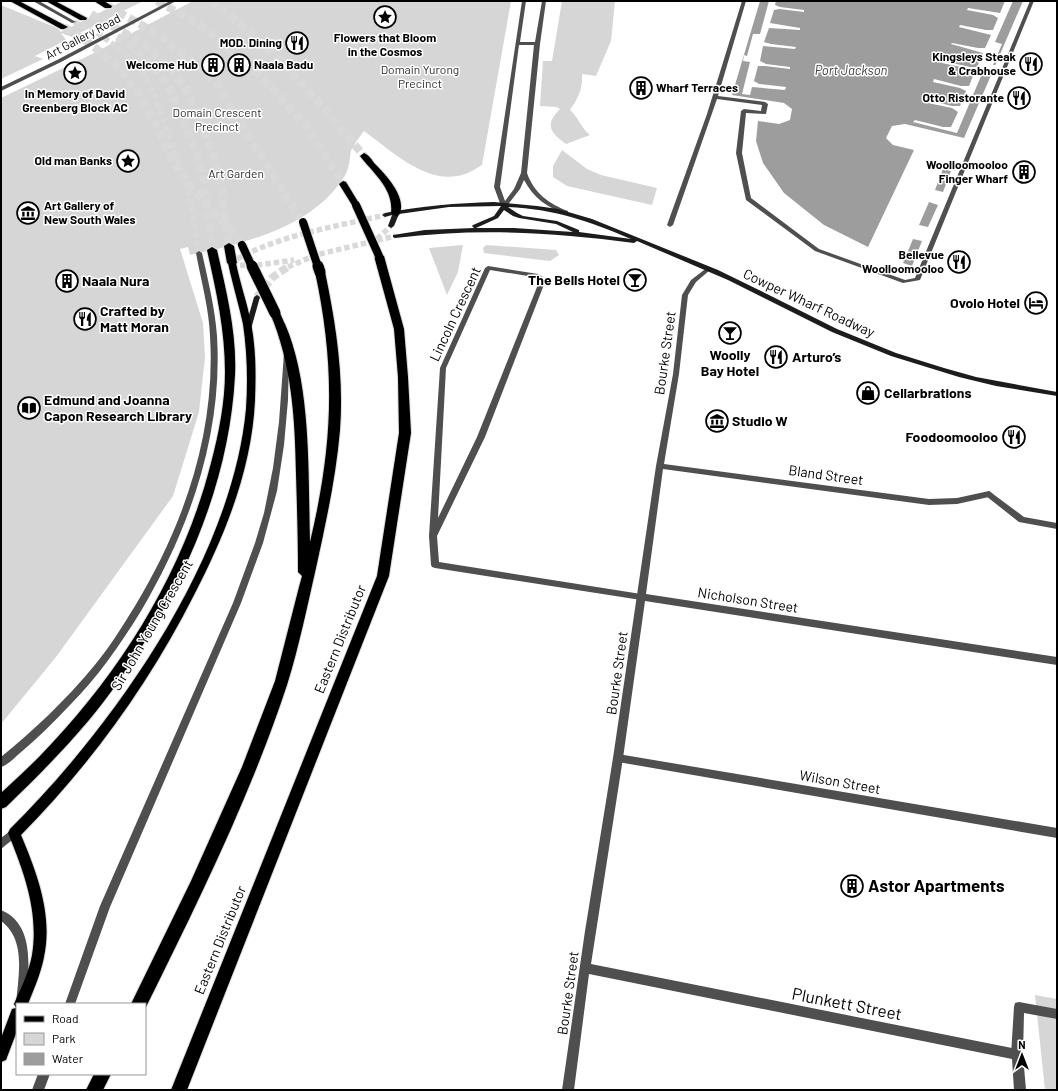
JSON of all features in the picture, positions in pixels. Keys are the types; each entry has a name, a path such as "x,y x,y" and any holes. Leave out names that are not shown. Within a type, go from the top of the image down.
{"highway":[{"path":"14,1 64,27"},
{"path":"50,1 83,18"},
{"path":"66,1 91,14"},
{"path":"98,1 108,6"},
{"path":"364,156 395,196 397,205 396,213"},
{"name":"Eastern Distributor","path":"179,1090 383,576 404,433 403,377 398,329 392,298 379,256 356,205 343,184"},
{"path":"139,1003 187,907 239,795 281,685 323,510 332,452 336,408 335,371 332,334 320,272 302,220"},
{"path":"242,245 275,313 286,343 293,373 300,418 304,591"},
{"path":"229,246 236,263"},
{"path":"1,802 42,763 86,714 111,683 168,590 201,519 211,490 221,449 227,412 230,373 228,332 206,252"},
{"path":"94,1090 102,1075"}],"main road":[{"name":"Cowper Wharf Roadway","path":"385,215 435,206 460,205 504,206 547,210 573,215 649,244 708,269 758,291 815,321 872,346 937,369 975,379 1057,394"},
{"path":"464,229 496,217 504,206 518,217 555,222 589,235"},
{"path":"391,226 396,213"},
{"name":"Cowper Wharf Roadway","path":"395,236 464,229 518,229 589,235 649,244"},
{"name":"Sir John Young Crescent","path":"14,833 46,801 104,733 151,663 203,568 226,511 234,488 247,430 251,390 248,331 236,263"},
{"path":"248,331 256,297"},
{"path":"14,833 37,901 40,929 38,955 21,1003"},
{"path":"1,1055 16,1017"}],"street":[{"path":"35,1 74,22"},
{"name":"Art Gallery Road","path":"1,89 59,61 174,1"},
{"path":"504,206 497,187 524,1"},
{"path":"504,206 517,188 524,174 537,44 544,1"},
{"path":"670,225 688,179 716,97 744,1"},
{"path":"716,97 766,104 764,113 744,110 739,153 748,199 817,250 905,282 918,279 1032,1"},
{"path":"517,43 537,44"},
{"path":"524,174 531,189 546,203 573,215"},
{"path":"1,764 74,694 92,675 108,654 156,579 190,501 208,436 213,397 213,330 206,252"},
{"name":"Lincoln Crescent","path":"433,536 476,448 530,316 542,282 541,278 536,275 488,268 443,368 433,536 435,565"},
{"name":"Bourke Street","path":"568,1090 660,466 676,374 685,295 693,281 708,269"},
{"path":"70,1003 105,906 237,603 257,548 269,506 279,452 286,380 286,343"},
{"name":"Bland Street","path":"660,466 929,502 957,501 989,494 1022,520 1057,526"},
{"name":"Nicholson Street","path":"435,565 1057,661"},
{"name":"Wilson Street","path":"618,758 1057,833"},
{"name":"Sir John Young Crescent","path":"1,844 14,833"},
{"path":"1,915 9,920 17,929 21,939 23,968 21,1003"},
{"name":"Plunkett Street","path":"585,968 1017,1055"},
{"path":"1020,1090 1017,1055 1020,1007 1057,1014"},
{"path":"38,1090 44,1075"}],"green space":[{"path":"123,1 143,1 72,37 61,33 66,40 35,56 43,59 1,79 1,5 57,28 61,32"},
{"name":"Domain Crescent Precinct","path":"193,1 511,1 482,165 470,172 457,176 444,177 432,174 419,169 395,155 364,131 351,151 348,167 344,177 330,195 314,209 275,231 232,245 190,255 188,247 180,249 203,323 205,357 199,412 173,496 56,657 1,724 1,98 90,55"},
{"path":"562,1 615,1 611,41 596,76 582,74 582,84 579,93 570,110 590,135 566,144 556,136 551,128 552,119 560,109 557,107 540,106 543,61 552,61"},
{"path":"562,150 587,169 601,175 657,188 652,205 567,186 553,177 553,166"},
{"path":"463,245 458,272 447,295 429,248"},
{"path":"486,245 556,250 559,255 550,261 484,253 483,248"},
{"path":"1035,995 1057,999 1057,1090 1045,1090"}],"water":[{"name":"Port Jackson","path":"760,1 1023,1 964,138 905,124 892,126 886,138 893,145 914,150 868,247 824,225 784,193 763,163 756,141 758,121 779,124 790,120 792,109 784,103 732,95"},
{"path":"943,169 951,171 943,192 935,190"},
{"path":"929,202 938,205 928,227 919,225"},
{"path":"913,239 922,241 912,266 903,263"}],"pier":[{"path":"769,1 776,1 775,5 780,7 804,10 804,12 779,9 774,10 770,23 800,28 800,30 769,28 764,42 796,47 795,49 763,46 760,61 766,64 790,67 790,69 758,66 754,81 759,84 786,87 785,90 752,87 750,95 742,94 750,62 743,61 744,55 747,56 753,34 760,34"},
{"path":"1005,1 1013,1 995,42 1002,44 993,65 996,65 993,71 984,69 957,133 913,122 915,120 943,127 951,127 958,112 952,108 923,102 924,99 952,106 960,106 966,91 960,88 933,82 934,79 961,86 969,86 975,71 942,63 943,61 970,67 977,67 983,53 951,44 985,48 991,35 959,27 960,25 993,30 998,18 993,15 967,10 968,8 1000,13"}],"tunnel":[{"path":"157,1 200,25 259,74 307,127 343,184"},
{"path":"211,1 233,18 273,54 329,114 364,156"},
{"path":"108,6 161,36 214,80 300,218"},
{"path":"91,14 142,43 170,68 187,90 215,160 221,185 226,225"},
{"path":"74,22 99,34 122,51 142,73 155,96 190,196 199,253"},
{"path":"64,27 107,57 128,80 147,108 170,156 183,177 207,203"},
{"path":"117,37 132,46 156,69 172,93 199,161 204,180 207,203"},
{"path":"207,203 226,225"},
{"path":"207,203 212,250"},
{"path":"237,259 272,243 291,237 385,215"},
{"path":"226,225 242,245"},
{"path":"226,225 229,246"},
{"path":"377,239 391,226"},
{"path":"288,267 316,255 395,236"},
{"path":"252,266 294,260"},
{"path":"240,265 252,266"},
{"path":"247,266 252,266"},
{"path":"257,297 273,277 289,266"}],"place":[{"name":"Flowers that Bloom in the Cosmos","path":"385,17"},
{"name":"MOD. Dining","path":"297,43"},
{"name":"Kingsleys Steak & Crabhouse","path":"1031,64"},
{"name":"Welcome Hub","path":"213,65"},
{"name":"Naala Badu","path":"239,65"},
{"name":"In Memory of David Greenberg Block AC","path":"75,73"},
{"name":"Wharf Terraces","path":"641,88"},
{"name":"Otto Ristorante","path":"1019,98"},
{"name":"Old man Banks","path":"128,161"},
{"name":"Woolloomooloo Finger Wharf","path":"1024,172"},
{"name":"Art Gallery of New South Wales","path":"28,213"},
{"name":"Bellevue Woolloomooloo","path":"959,262"},
{"name":"The Bells Hotel","path":"635,280"},
{"name":"Naala Nura","path":"67,281"},
{"name":"Ovolo Hotel","path":"1036,303"},
{"name":"Crafted by Matt Moran","path":"85,319"},
{"name":"Woolly Bay Hotel","path":"730,333"},
{"name":"Arturo’s","path":"776,357"},
{"name":"Cellarbrations","path":"868,393"},
{"name":"Edmund and Joanna Capon Research Library","path":"29,408"},
{"name":"Studio W","path":"717,421"},
{"name":"Foodoomooloo","path":"1014,437"},
{"name":"Astor Apartments","path":"852,886"}],"park label":[{"name":"Domain Yurong Precinct","path":"420,77"},
{"name":"Art Garden","path":"236,174"}]}
